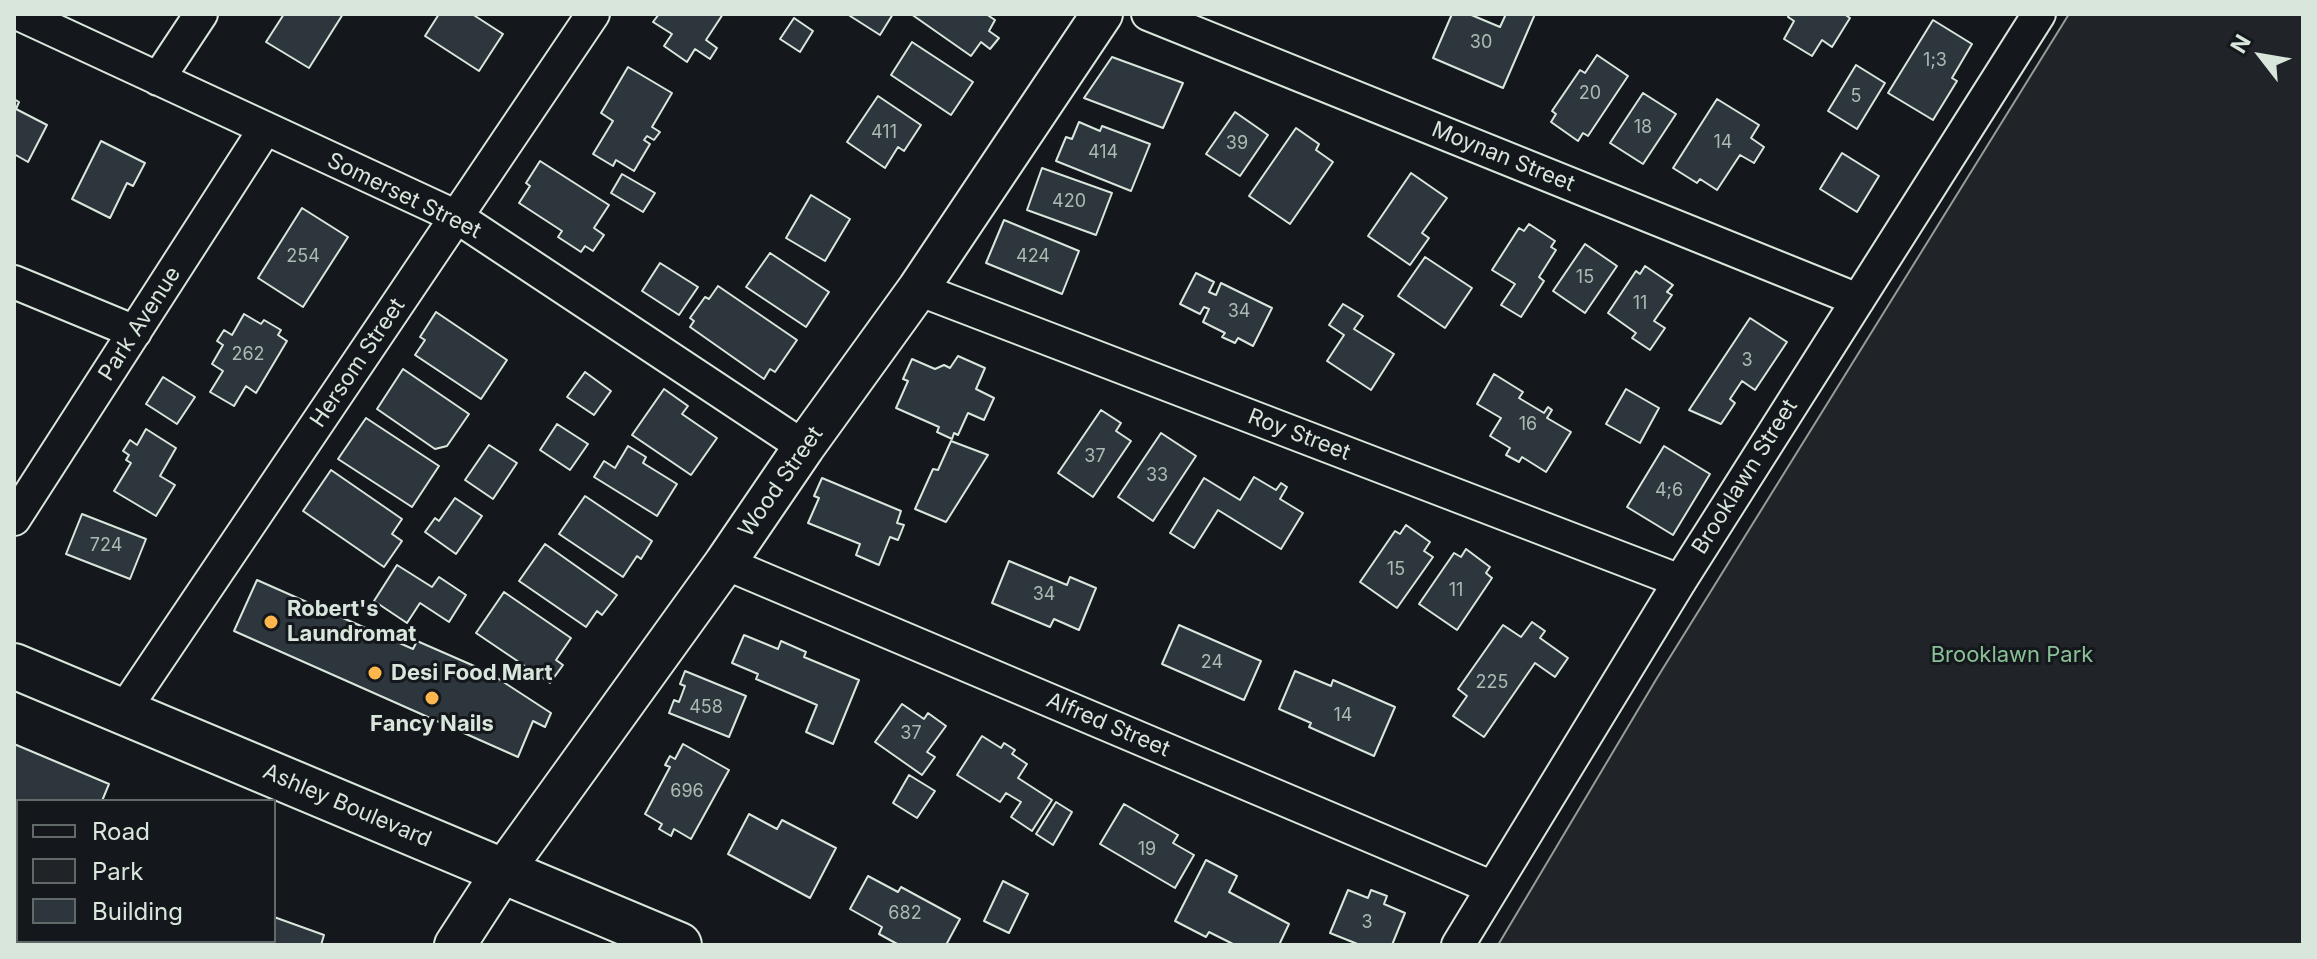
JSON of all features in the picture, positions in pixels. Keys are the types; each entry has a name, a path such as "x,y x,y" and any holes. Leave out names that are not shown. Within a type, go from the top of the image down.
{"main road":[{"name":"Ashley Boulevard","path":"14,666 679,945"}],"street":[{"name":"Somerset Street","path":"19,14 457,217 804,447"},
{"path":"158,79 201,14"},
{"name":"Hersom Street","path":"122,713 593,14"},
{"name":"Wood Street","path":"455,945 503,871 918,289 1102,14"},
{"name":"Moynan Street","path":"1148,14 1858,300"},
{"name":"Brooklawn Street","path":"1458,945 1680,581 2039,14"},
{"name":"Park Avenue","path":"14,519 265,129"},
{"path":"14,282 135,332"},
{"name":"Roy Street","path":"918,289 1680,581"},
{"name":"Alfred Street","path":"725,563 1491,887"}],"green space":[{"name":"Brooklawn Park","path":"2069,14 2303,14 2303,945 1498,945 1657,678"}],"building":[{"path":"284,14 343,14 309,68 266,42"},
{"path":"439,14 472,14 503,34 479,71 425,36"},
{"path":"659,14 723,14 706,40 717,48 710,59 695,49 687,62 664,46 672,34 653,22"},
{"path":"847,14 893,14 880,35"},
{"path":"911,14 986,14 995,20 989,31 999,38 990,49 981,42 971,56"},
{"path":"1452,14 1469,14 1500,27 1506,14 1535,14 1503,88 1433,58"},
{"path":"1789,14 1844,14 1850,18 1832,47 1822,40 1812,56 1784,39 1794,21 1788,17"},
{"path":"794,18 813,31 800,52 780,39"},
{"path":"1933,20 1972,44 1952,78 1957,81 1933,120 1888,93"},
{"path":"912,42 973,82 951,115 891,75"},
{"path":"1597,55 1628,76 1588,136 1583,133 1578,141 1551,122 1556,114 1552,111 1580,70 1585,73"},
{"path":"1112,57 1183,83 1163,128 1084,98"},
{"path":"1856,65 1885,83 1857,129 1828,111"},
{"path":"628,67 672,93 652,127 660,132 654,140 647,136 644,140 650,144 634,171 616,160 613,166 593,154 613,121 601,113"},
{"path":"1643,93 1676,114 1643,164 1610,143"},
{"path":"878,96 921,125 904,151 898,147 885,168 847,142"},
{"path":"14,99 19,102 16,109 47,125 28,162 14,154"},
{"path":"1717,99 1759,125 1751,138 1764,147 1754,163 1740,155 1717,190 1700,179 1697,183 1673,168"},
{"path":"1235,112 1268,135 1240,176 1206,154"},
{"path":"1079,122 1100,131 1102,126 1150,144 1131,191 1056,161 1066,137 1072,139"},
{"path":"1296,128 1319,144 1316,150 1333,162 1290,224 1249,196"},
{"path":"101,141 145,163 133,186 127,183 110,218 72,199"},
{"path":"1842,153 1879,176 1857,212 1820,189"},
{"path":"540,161 609,205 594,228 604,235 593,251 585,246 581,252 558,237 562,231 519,203 530,186 526,183"},
{"path":"1042,168 1112,193 1096,235 1027,210"},
{"path":"1411,173 1447,198 1422,233 1429,238 1410,265 1368,236"},
{"path":"622,174 655,193 643,212 611,193"},
{"path":"811,195 850,219 825,261 786,238"},
{"path":"302,208 348,237 303,307 258,278"},
{"path":"1004,220 1079,251 1062,294 986,263"},
{"path":"1529,224 1555,241 1551,247 1556,250 1539,277 1544,281 1521,317 1501,305 1515,284 1492,270 1519,228 1524,231"},
{"path":"1585,244 1617,266 1585,313 1553,291"},
{"path":"770,253 829,292 806,327 746,287"},
{"path":"1425,257 1472,288 1445,328 1398,296"},
{"path":"660,263 698,287 679,315 642,291"},
{"path":"1645,266 1673,285 1667,292 1672,295 1654,321 1665,328 1650,350 1632,338 1636,333 1608,313 1636,271 1640,274"},
{"path":"1196,273 1214,282 1209,292 1216,295 1221,283 1272,308 1253,346 1238,338 1235,343 1222,337 1225,333 1203,322 1209,309 1204,307 1200,314 1180,304"},
{"path":"718,286 797,340 775,372 770,369 764,379 690,327 694,321 690,318 705,297 709,299"},
{"path":"1343,304 1363,316 1354,329 1394,354 1371,390 1327,361 1344,335 1329,325"},
{"path":"436,312 507,360 481,399 415,355 425,340 420,337"},
{"path":"244,314 261,324 264,320 281,330 278,335 287,341 256,393 246,386 234,406 210,392 223,371 212,364 223,345 217,341 224,330 232,335"},
{"path":"1750,318 1787,342 1755,390 1742,381 1730,399 1735,403 1721,424 1689,410"},
{"path":"958,356 985,368 976,389 994,398 984,420 968,413 958,435 954,433 952,439 937,432 939,427 896,408 908,381 903,379 912,359 935,369 944,365 950,368"},
{"path":"403,369 469,414 447,446 435,449 377,409"},
{"path":"585,372 611,391 594,415 567,397"},
{"path":"1494,374 1523,392 1519,398 1544,413 1548,407 1552,410 1547,418 1571,432 1546,472 1522,457 1519,462 1506,455 1510,448 1490,436 1501,418 1477,404"},
{"path":"163,377 195,397 177,424 146,404"},
{"path":"664,389 688,406 682,414 717,438 691,475 632,435"},
{"path":"1626,389 1659,408 1640,443 1606,424"},
{"path":"1101,410 1121,423 1116,431 1131,441 1093,497 1058,473"},
{"path":"366,418 439,466 412,507 338,459"},
{"path":"557,424 588,444 570,470 540,450"},
{"path":"146,429 176,448 160,476 175,485 156,516 114,491 131,463 126,460 129,455 123,451 130,440 137,445"},
{"path":"1161,433 1196,456 1153,521 1118,497"},
{"path":"951,441 988,455 946,522 915,509 933,469 938,470"},
{"path":"489,445 517,463 493,499 465,480"},
{"path":"628,446 646,457 643,463 677,484 657,516 594,477 604,461 615,468"},
{"path":"1664,446 1710,474 1673,535 1627,507"},
{"path":"331,470 402,519 392,534 402,541 384,567 303,511"},
{"path":"1254,477 1276,490 1281,483 1287,487 1280,499 1303,513 1281,549 1218,510 1194,548 1170,533 1204,478 1240,500"},
{"path":"822,478 901,511 897,523 904,525 898,540 890,537 879,565 856,555 860,544 808,523 819,498 814,496"},
{"path":"585,496 652,541 641,559 637,556 623,577 559,534"},
{"path":"455,498 482,516 456,554 425,532 435,518 439,521"},
{"path":"82,514 146,539 130,579 66,554"},
{"path":"1406,525 1430,542 1424,551 1433,557 1397,608 1360,582 1395,531 1400,534"},
{"path":"545,544 617,595 602,615 597,611 586,627 519,581"},
{"path":"1466,549 1490,567 1486,573 1492,578 1457,630 1419,604 1454,553 1461,557"},
{"path":"1009,561 1067,585 1070,577 1096,588 1079,630 1054,619 1050,627 992,603"},
{"path":"397,565 432,587 439,577 466,595 449,622 420,603 407,623 374,601"},
{"path":"257,580 413,649 417,641 488,672 551,713 545,727 533,721 518,757 234,631"},
{"path":"504,592 571,638 556,660 563,665 550,683 476,633"},
{"path":"1532,622 1545,631 1540,638 1568,658 1555,677 1535,663 1484,737 1453,716 1467,696 1458,689 1503,625 1521,637"},
{"path":"1179,625 1261,661 1244,700 1162,664"},
{"path":"744,635 778,649 781,641 806,652 804,657 859,680 833,744 806,732 817,705 756,679 758,674 732,663"},
{"path":"685,671 746,696 729,737 669,713 674,700 679,702 685,686 680,684"},
{"path":"1295,671 1331,686 1333,680 1395,707 1374,756 1309,727 1311,723 1279,709"},
{"path":"902,704 924,719 928,713 946,726 927,752 935,757 922,775 875,742"},
{"path":"982,736 1001,748 1004,743 1015,750 1012,754 1027,764 1018,778 1052,800 1032,831 1011,817 1021,802 1006,793 1000,802 957,775"},
{"path":"14,744 109,784 103,799 16,799 14,849"},
{"path":"683,744 729,770 691,839 674,829 671,836 659,829 662,824 645,814 670,767 665,765 670,756 675,759"},
{"path":"909,775 935,791 917,818 893,803"},
{"path":"1056,802 1072,812 1053,845 1036,834"},
{"path":"1124,804 1178,835 1173,843 1194,855 1175,888 1100,844"},
{"path":"749,814 777,829 782,820 836,848 810,898 728,854"},
{"path":"1206,860 1237,876 1229,892 1289,924 1279,945 1235,945 1209,932 1206,937 1175,921"},
{"path":"868,876 898,892 901,887 960,919 946,945 899,945 879,934 882,927 850,909"},
{"path":"1003,881 1028,894 1009,933 984,921"},
{"path":"1348,890 1368,898 1371,890 1387,896 1384,904 1405,913 1392,945 1360,945 1330,933"},
{"path":"276,918 324,935 321,945 222,945 276,943"}],"place":[{"name":"Robert's Laundromat","path":"271,622"},
{"name":"Desi Food Mart","path":"375,673"},
{"name":"Fancy Nails","path":"432,698"}]}
